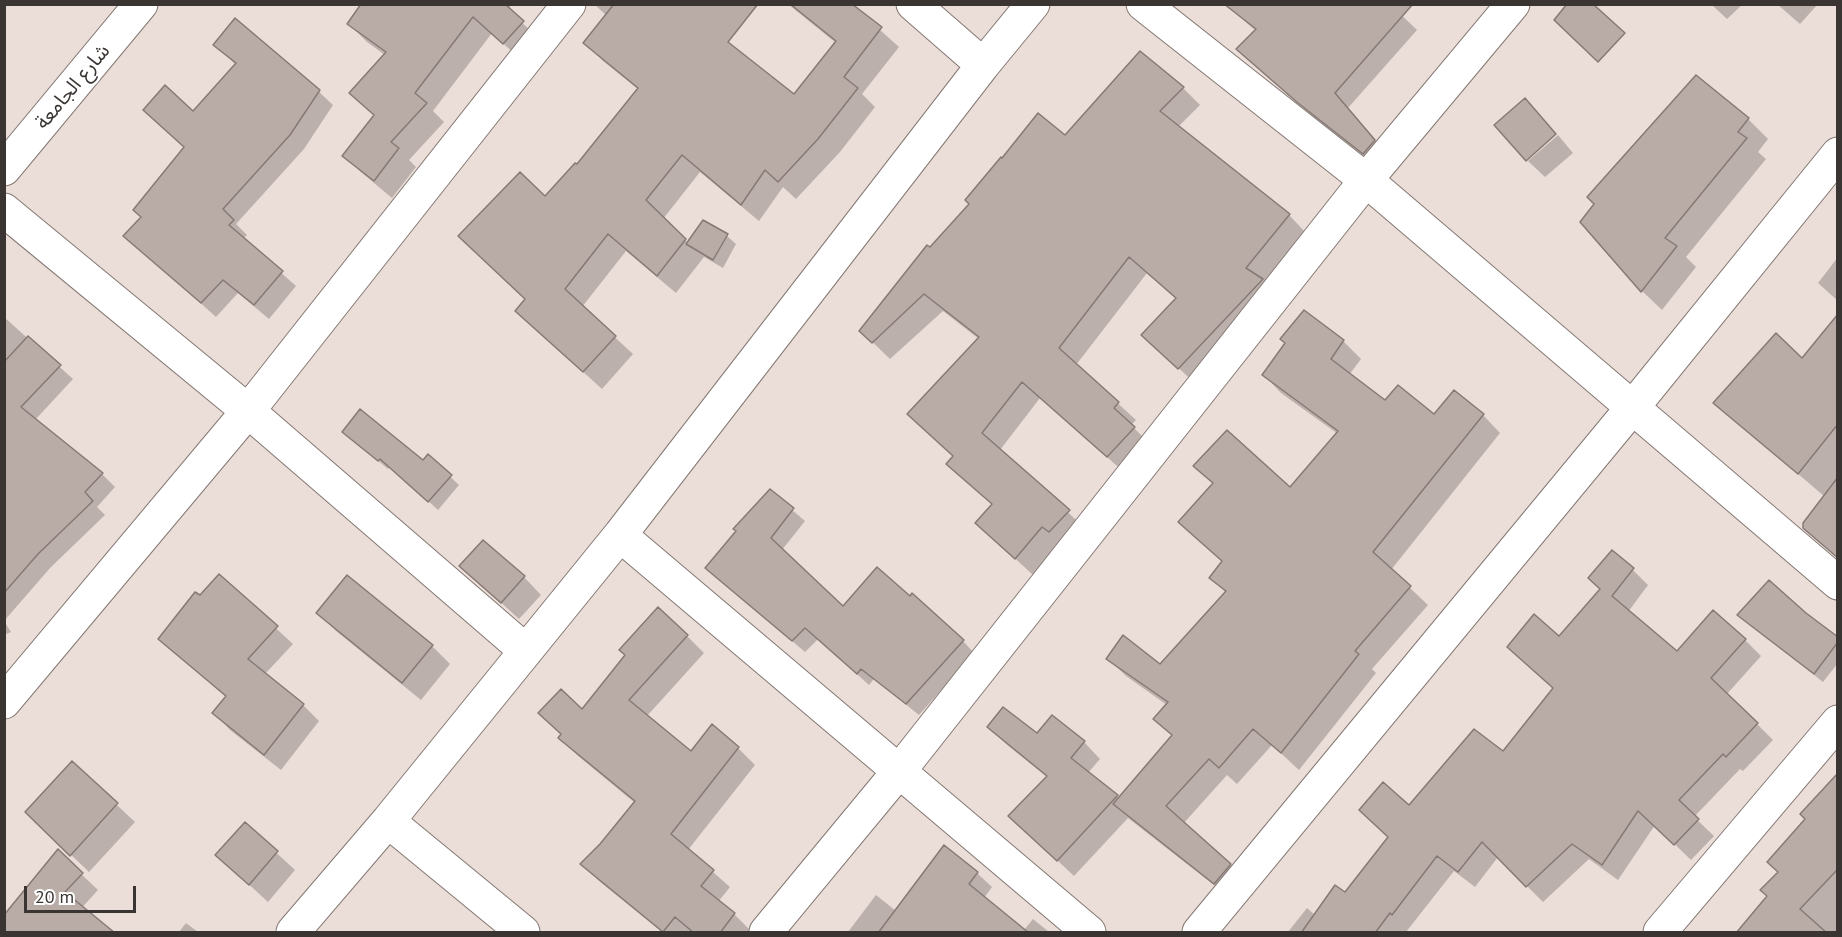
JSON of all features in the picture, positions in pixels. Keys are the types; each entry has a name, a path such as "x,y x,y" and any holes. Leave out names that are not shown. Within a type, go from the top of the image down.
{"street":[{"name":"شارع الجامعة","path":"4,169 141,4"},
{"path":"4,702 248,411 569,4"},
{"path":"913,4 983,65"},
{"path":"293,933 388,821 620,535 983,65 1033,4"},
{"path":"1143,4 1366,180 1838,583"},
{"path":"766,933 900,770 1366,180 1513,4"},
{"path":"1199,933 1632,408 1838,154"},
{"path":"4,210 248,411 526,651"},
{"path":"620,535 900,770 1089,933"},
{"path":"1660,933 1838,722"},
{"path":"388,821 523,933"}],"building":[{"path":"361,4 505,4 524,21 503,44 473,17 415,93 427,103 391,142 399,148 374,181 342,156 374,115 349,93 386,52 347,24"},
{"path":"614,4 758,4 728,42 794,94 836,41 790,4 852,4 882,27 844,77 858,88 818,139 778,182 765,170 741,205 682,155 646,200 686,239 657,276 608,234 565,289 616,336 583,372 515,311 525,299 458,236 520,172 545,196 575,163 577,164 638,88 583,43"},
{"path":"1224,4 1413,4 1335,93 1375,140 1363,154 1298,103 1236,49 1256,29"},
{"path":"1567,4 1593,4 1625,33 1598,62 1554,20"},
{"path":"235,18 320,90 290,135 223,209 234,220 229,225 283,271 254,305 223,280 201,303 123,236 141,217 133,210 184,147 143,110 165,85 193,111 236,63 213,45"},
{"path":"1140,51 1184,87 1160,111 1290,214 1246,268 1263,279 1178,369 1141,335 1176,298 1129,257 1059,348 1119,402 1114,408 1135,427 1107,457 1022,382 982,433 1070,510 1049,532 1042,527 1015,559 975,523 992,504 946,464 953,456 907,414 979,337 924,294 872,343 859,331 927,245 930,247 969,204 965,200 1038,113 1065,135"},
{"path":"1696,75 1749,118 1738,132 1747,138 1665,238 1677,246 1641,292 1580,222 1594,204 1587,197"},
{"path":"1525,98 1556,134 1526,161 1494,125"},
{"path":"703,220 728,234 713,260 686,244"},
{"path":"1304,310 1344,340 1331,359 1385,400 1398,385 1434,414 1454,390 1484,414 1373,552 1411,586 1355,651 1359,654 1281,753 1253,729 1219,768 1209,759 1166,806 1231,864 1214,884 1113,804 1172,735 1153,719 1168,702 1106,659 1123,635 1160,664 1226,591 1209,578 1222,561 1178,522 1213,483 1193,466 1227,430 1290,487 1338,431 1262,375 1285,343 1280,339"},
{"path":"1838,314 1838,424 1798,474 1713,403 1776,333 1802,358"},
{"path":"28,336 61,365 21,407 103,473 85,492 93,501 38,554 4,593 4,362"},
{"path":"360,409 423,460 428,454 452,475 428,502 380,459 378,461 342,432"},
{"path":"1838,477 1838,558 1803,528 1803,523"},
{"path":"770,489 794,508 771,538 843,606 877,567 910,596 912,593 964,640 906,704 861,669 857,674 805,628 792,641 705,568 736,531 733,529"},
{"path":"483,540 525,576 501,603 459,566"},
{"path":"1612,550 1634,568 1612,596 1677,651 1713,610 1746,639 1711,678 1758,723 1726,757 1723,754 1679,800 1699,819 1674,845 1638,811 1602,865 1572,844 1526,887 1482,842 1458,872 1437,856 1392,915 1390,913 1375,933 1301,933 1335,885 1345,892 1388,837 1359,810 1383,782 1409,805 1474,729 1503,751 1553,688 1507,647 1534,614 1559,636 1600,589 1588,578"},
{"path":"219,574 278,626 248,659 304,704 264,755 212,713 226,696 158,639 195,592 200,595"},
{"path":"347,575 433,645 402,683 316,613"},
{"path":"1769,580 1806,613 1838,637 1838,642 1814,674 1737,615"},
{"path":"658,607 688,635 629,700 691,751 712,724 739,747 671,834 714,870 701,886 735,913 720,933 694,933 675,917 663,932 580,864 600,844 635,801 558,738 561,734 538,713 561,689 582,709 625,655 619,650"},
{"path":"1003,707 1037,733 1052,715 1085,741 1071,758 1118,795 1057,861 1008,816 1047,776 987,727"},
{"path":"72,761 118,803 70,856 25,812"},
{"path":"1838,773 1838,869 1800,909 1827,933 1736,933 1767,896 1760,890 1778,872 1767,862 1805,819 1800,814"},
{"path":"245,822 278,851 249,885 215,855"},
{"path":"944,845 978,872 969,884 1029,933 878,933"},
{"path":"58,849 83,873 65,892 115,933 4,933 4,915"}]}
